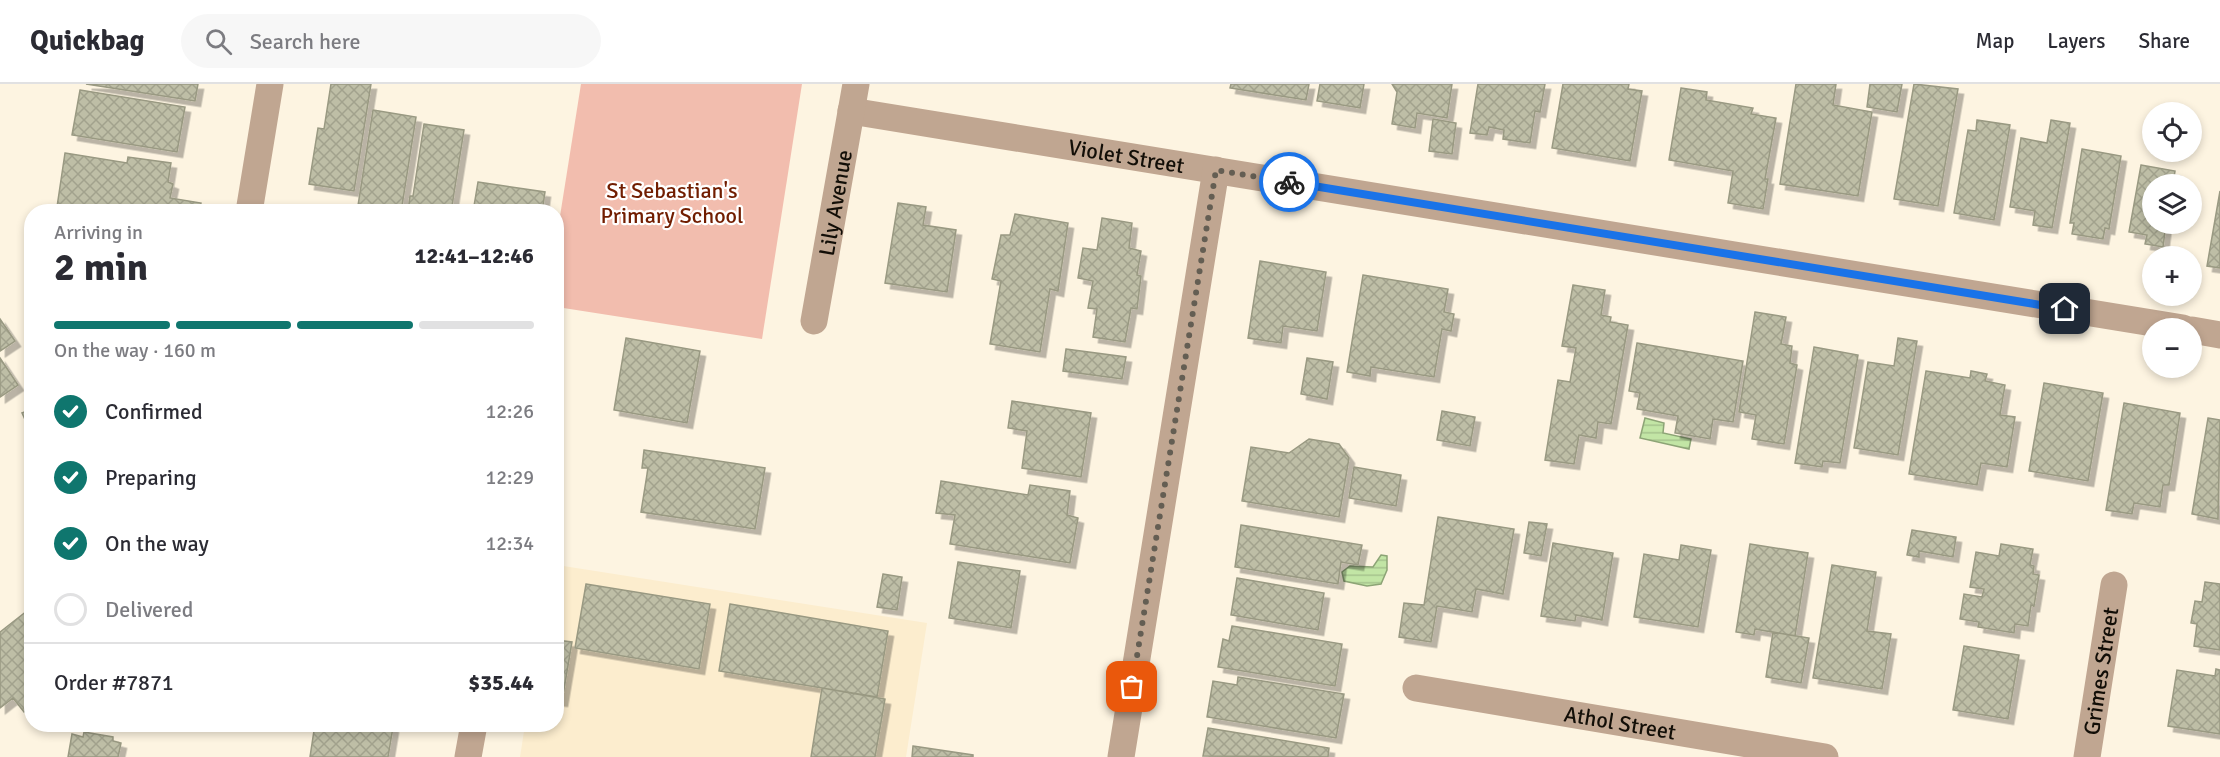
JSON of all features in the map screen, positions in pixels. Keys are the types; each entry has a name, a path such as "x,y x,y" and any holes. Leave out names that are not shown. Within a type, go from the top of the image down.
{"street":[{"path":"250,204 270,84"},
{"name":"Lily Avenue","path":"814,321 856,84"},
{"name":"Violet Street","path":"851,111 2142,321"},
{"path":"1121,757 1216,170"},
{"path":"2202,331 2220,334"},
{"name":"Grimes Street","path":"2087,757 2114,585"},
{"name":"Athol Street","path":"1416,688 1825,757"},
{"path":"468,757 473,732"}],"shaded area":[{"path":"1645,418 1664,423 1663,433 1691,439 1689,449 1640,438"},
{"path":"1381,555 1387,556 1387,570 1381,584 1367,586 1344,581 1342,572 1350,566 1373,567"},
{"path":"564,566 927,623 906,757 520,757 524,732 564,732"}],"green space":[{"name":"St Sebastian's Primary School","path":"581,84 802,84 762,339 564,308 564,204 562,204"}],"building":[{"path":"86,84 198,84 195,101"},
{"path":"331,84 371,84 354,191 309,184 318,128 324,129"},
{"path":"1231,84 1309,84 1306,100 1230,88"},
{"path":"1320,84 1364,84 1360,108 1317,101"},
{"path":"1392,84 1452,84 1447,118 1417,113 1415,128 1392,124 1397,92"},
{"path":"1478,84 1545,84 1540,112 1535,111 1530,143 1503,139 1504,130 1489,127 1487,135 1470,133"},
{"path":"1563,84 1629,84 1628,89 1642,91 1630,161 1552,148"},
{"path":"1796,84 1836,84 1833,105 1872,112 1858,196 1780,184"},
{"path":"1870,84 1902,84 1897,112 1867,107"},
{"path":"1914,84 1958,89 1938,206 1894,199"},
{"path":"1681,88 1707,92 1706,100 1753,108 1751,114 1776,118 1765,179 1768,179 1763,209 1728,203 1733,171 1669,160"},
{"path":"80,90 185,107 177,152 72,135"},
{"path":"373,110 416,117 402,204 358,204"},
{"path":"1433,119 1456,123 1452,154 1429,151"},
{"path":"1977,120 2010,125 1994,220 1954,213 1968,130 1976,131"},
{"path":"2051,120 2070,123 2052,228 2033,225 2035,211 2010,207 2021,138 2047,143"},
{"path":"424,124 464,130 452,204 409,204 410,196 413,196"},
{"path":"2082,149 2121,156 2109,229 2105,228 2103,239 2072,234 2074,223 2070,223"},
{"path":"65,153 127,163 128,157 171,163 168,182 173,184 170,198 201,203 201,204 57,204"},
{"path":"2141,165 2175,171 2175,174 2142,174 2142,234 2165,234 2163,246 2145,244 2147,235 2129,232"},
{"path":"478,182 545,192 543,204 474,204"},
{"path":"2220,191 2220,268 2207,266"},
{"path":"898,203 926,207 923,225 956,230 947,292 885,283"},
{"path":"1015,214 1068,223 1058,291 1050,289 1040,352 990,344 1001,281 992,279 1001,235 1010,235"},
{"path":"1102,218 1132,223 1129,248 1141,251 1137,275 1141,276 1137,309 1131,308 1125,342 1093,337 1097,309 1088,308 1093,281 1078,278 1083,248 1097,250"},
{"path":"1260,261 1326,272 1317,331 1283,326 1281,343 1248,338"},
{"path":"1363,275 1448,289 1444,312 1454,314 1451,331 1442,329 1434,377 1371,367 1370,376 1347,372"},
{"path":"1573,285 1605,290 1601,315 1611,317 1610,322 1628,325 1611,424 1598,422 1596,438 1579,435 1574,464 1545,460 1558,380 1570,382 1576,348 1562,346"},
{"path":"1755,312 1786,317 1781,344 1792,346 1790,363 1797,365 1784,444 1752,439 1756,415 1739,412"},
{"path":"0,319 15,341 0,351"},
{"path":"626,338 700,351 687,423 614,410"},
{"path":"1898,338 1917,341 1898,455 1854,448 1868,362 1894,366"},
{"path":"1637,343 1743,361 1733,422 1713,419 1710,439 1675,433 1678,416 1637,409 1640,393 1629,391"},
{"path":"1814,347 1858,355 1840,463 1823,461 1822,467 1795,463"},
{"path":"1066,349 1126,357 1122,379 1063,371"},
{"path":"0,358 18,385 0,397"},
{"path":"1307,358 1333,362 1327,399 1301,394"},
{"path":"1926,371 1970,378 1971,371 1987,374 1985,381 2005,385 2000,415 2015,417 2007,467 1981,463 1977,485 1909,474"},
{"path":"2044,383 2103,393 2088,481 2029,471"},
{"path":"1012,401 1091,413 1081,477 1022,468 1027,431 1008,428"},
{"path":"2124,403 2180,413 2169,485 2163,485 2160,507 2134,503 2132,514 2106,510"},
{"path":"1442,411 1475,417 1470,446 1437,440"},
{"path":"2208,418 2220,420 2218,519 2192,514"},
{"path":"1309,439 1339,444 1349,458 1339,517 1242,501 1251,447 1289,453"},
{"path":"644,450 765,468 755,529 641,512 648,468 642,468"},
{"path":"1354,467 1401,475 1396,506 1349,498"},
{"path":"941,481 1028,495 1030,485 1070,491 1067,515 1078,518 1070,563 950,544 955,515 936,513"},
{"path":"1438,517 1514,529 1503,594 1476,589 1472,612 1437,606 1431,642 1399,637 1404,603 1424,605"},
{"path":"1529,522 1547,524 1541,556 1524,553"},
{"path":"1241,525 1362,545 1358,565 1341,562 1338,584 1235,567"},
{"path":"1912,530 1956,537 1953,557 1919,551 1919,557 1907,555"},
{"path":"1553,543 1613,553 1602,620 1576,615 1575,621 1541,616"},
{"path":"1750,544 1808,553 1795,636 1755,629 1754,635 1736,632"},
{"path":"2001,544 2033,549 2030,565 2034,566 2033,574 2039,575 2028,626 2015,624 2014,633 1978,627 1979,622 1960,619 1964,594 1982,597 1984,589 1970,587 1976,552 1999,556"},
{"path":"1681,545 1711,550 1698,627 1634,617 1644,554 1679,560"},
{"path":"958,562 1020,571 1011,628 949,618"},
{"path":"1832,565 1876,572 1867,631 1891,634 1882,689 1813,678"},
{"path":"883,574 902,577 897,610 877,607"},
{"path":"1237,578 1324,593 1318,630 1231,615"},
{"path":"2205,582 2220,584 2220,650 2194,646 2197,624 2191,623 2195,601 2202,602"},
{"path":"586,584 710,604 699,669 575,648"},
{"path":"730,604 888,631 877,697 719,671"},
{"path":"24,613 24,712 13,698 0,708 0,632"},
{"path":"1232,626 1342,644 1335,686 1218,667 1223,639 1229,641"},
{"path":"1773,632 1809,638 1801,683 1766,677"},
{"path":"564,641 572,642 564,689"},
{"path":"1964,646 2019,655 2008,719 1953,710"},
{"path":"2216,669 2220,670 2220,734 2168,726 2177,670 2215,676"},
{"path":"1238,677 1344,694 1336,738 1207,717 1213,681 1237,685"},
{"path":"822,688 885,699 875,757 811,757"},
{"path":"1208,728 1329,748 1328,757 1203,756"},
{"path":"84,732 113,737 113,741 121,743 118,757 68,757 72,734 83,737"},
{"path":"314,732 392,732 388,757 310,757"},
{"path":"913,746 973,755 973,757 912,757"}],"way so far":[{"path":"1132,687 1216,170 1289,182"}],"route":[{"path":"1289,182 2065,309"}]}
